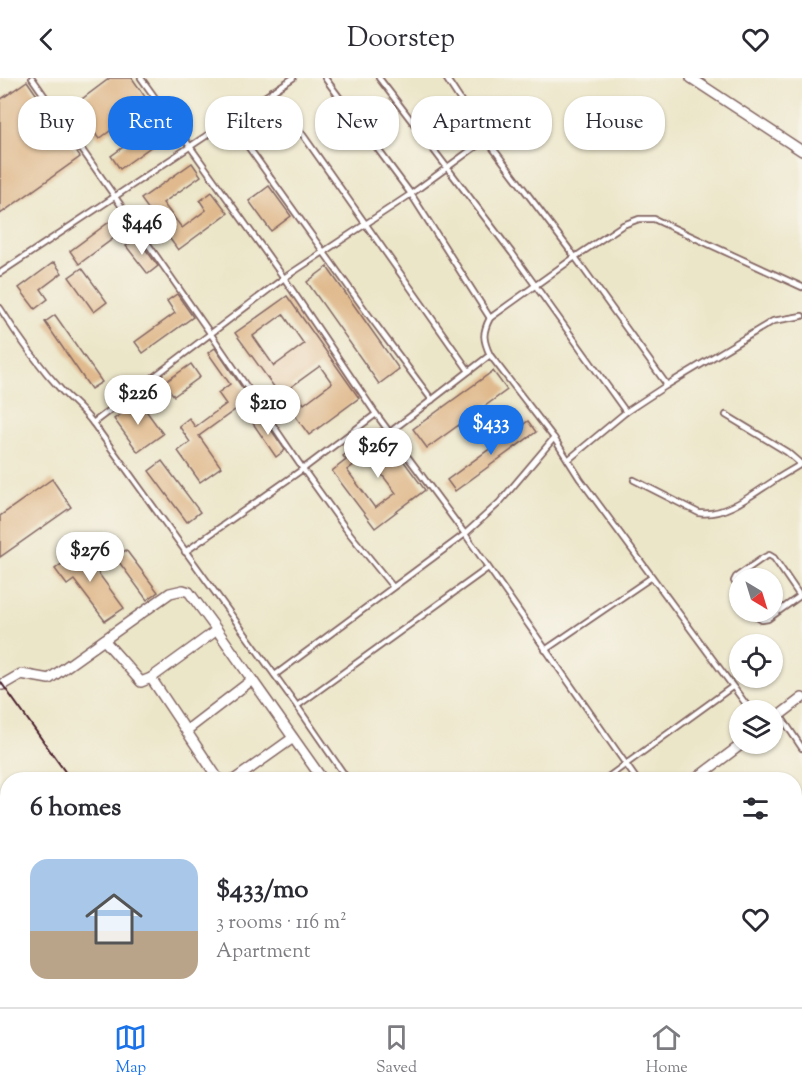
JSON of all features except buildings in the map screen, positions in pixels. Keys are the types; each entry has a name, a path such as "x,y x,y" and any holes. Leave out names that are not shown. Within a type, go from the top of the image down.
{"street":[{"path":"691,78 802,151"},
{"path":"0,684 21,674 49,679 170,593 183,590 189,592 317,772"},
{"path":"104,640 141,682 151,678 217,630"},
{"path":"151,678 214,772"},
{"path":"187,730 252,680"},
{"path":"783,713 802,698"},
{"path":"245,772 293,738"},
{"path":"705,772 729,754"}],"lane":[{"path":"32,78 303,469 393,587"},
{"path":"141,78 154,96"},
{"path":"265,96 293,78"},
{"path":"325,78 411,194 490,318"},
{"path":"379,78 448,167 626,412"},
{"path":"446,78 458,96"},
{"path":"272,91 469,371"},
{"path":"0,273 184,150"},
{"path":"193,150 284,278 376,414 465,534 632,772"},
{"path":"251,150 432,400"},
{"path":"93,423 284,278 411,194 471,150"},
{"path":"494,150 667,385"},
{"path":"729,683 580,479 554,438 490,355 486,346 484,329 490,318 575,257 623,225 639,219 654,219 795,285 802,286"},
{"path":"0,308 24,344 93,423 342,772"},
{"path":"568,460 626,412 667,385 773,321 802,316"},
{"path":"390,432 490,355"},
{"path":"185,552 303,469 376,414"},
{"path":"634,480 699,513 707,514 745,500 802,464 787,452 726,415"},
{"path":"275,675 465,534 499,503 554,438"},
{"path":"749,568 769,555 781,568"},
{"path":"297,706 488,568"},
{"path":"783,571 801,596 783,609"},
{"path":"545,650 652,577"},
{"path":"615,772 731,688"},
{"path":"733,688 742,700"},
{"path":"783,726 802,748"}],"railway":[{"path":"0,681 65,772"}]}
